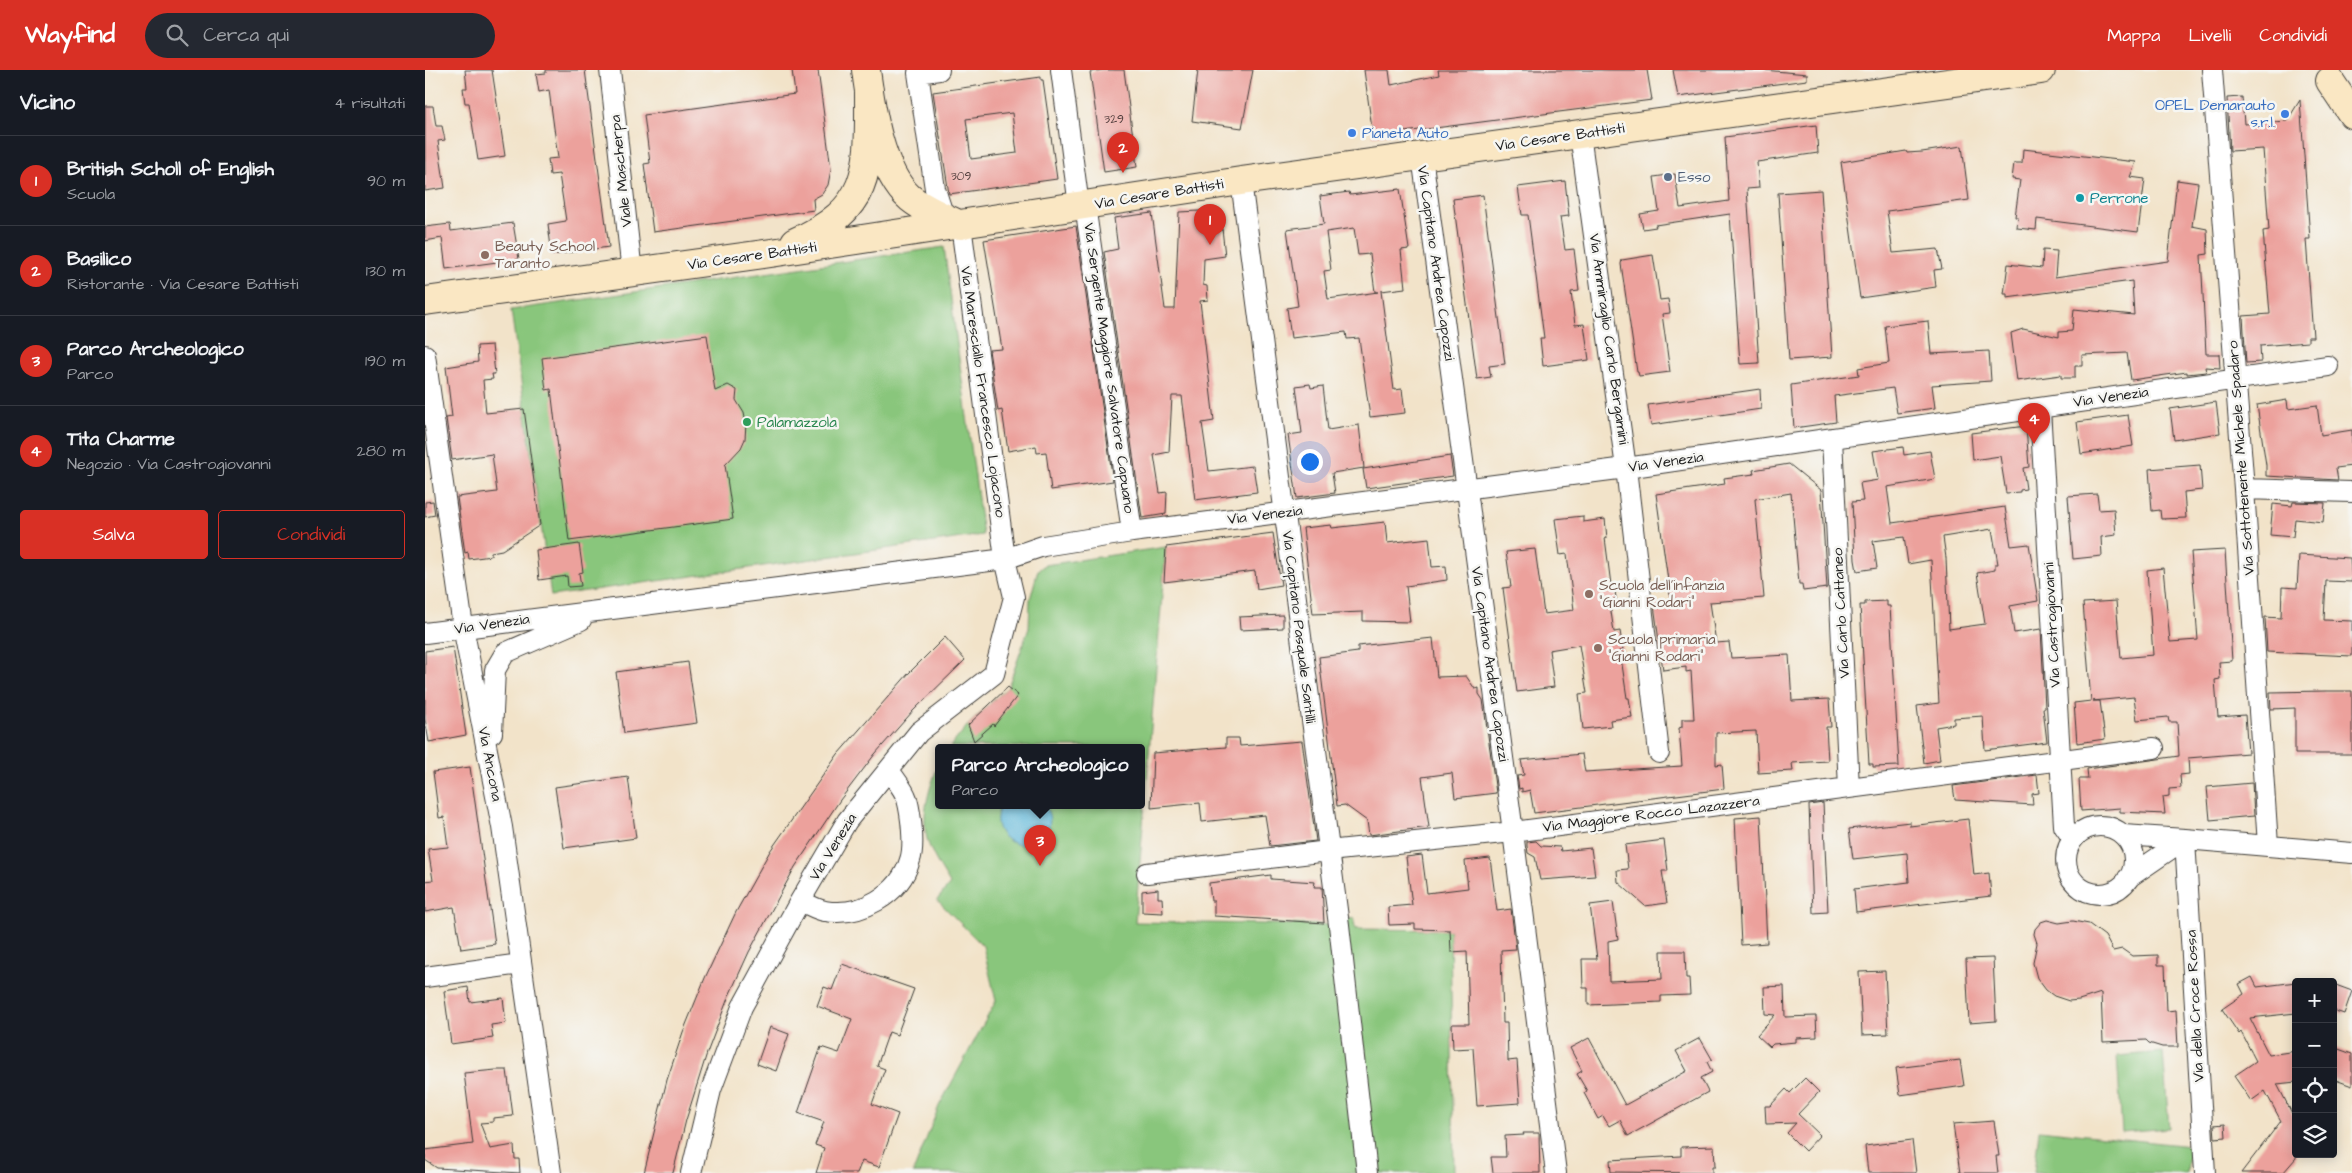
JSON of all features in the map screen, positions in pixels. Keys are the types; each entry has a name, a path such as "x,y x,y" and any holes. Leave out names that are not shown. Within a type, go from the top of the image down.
{"main road":[{"name":"Via Cesare Battisti","path":"425,300 771,253 952,221 1082,206 1241,181 2041,70"},
{"path":"2329,76 2352,114"},
{"path":"867,80 882,148 893,178 910,197 952,221"},
{"path":"771,253 813,234 836,220 854,201 863,180 869,150 867,80"}],"street":[{"name":"Viale Mascherpa","path":"610,70 632,273"},
{"path":"939,70 918,73 935,189 952,221"},
{"name":"Via Cesare Battisti","path":"1061,70 1082,206"},
{"name":"Via Sottotenente Michele Spadaro","path":"2212,70 2234,380 2244,490 2268,845"},
{"name":"Via Ammiraglio Carlo Bergamini","path":"1580,134 1626,468 1659,753"},
{"name":"Via Capitano Andrea Capozzi","path":"1422,156 1513,832 1556,1173"},
{"name":"Via Capitano Pasquale Santilli","path":"1241,181 1339,925 1367,1173"},
{"name":"Via Sergente Maggiore Salvatore Capuano","path":"1082,206 1132,532"},
{"name":"Via Maresciallo Francesco Lojacono","path":"952,221 1005,559"},
{"name":"Via Ancona","path":"425,355 463,628 502,827 551,1173"},
{"name":"Via Venezia","path":"425,634 1005,559 1043,546 1132,532 1626,468 2328,366"},
{"name":"Via Castrogiovanni","path":"2040,408 2064,826 2073,838"},
{"name":"Via Carlo Cattaneo","path":"1832,438 1849,788"},
{"path":"2244,490 2352,492"},
{"name":"Via Venezia","path":"691,1173 711,1090 742,1007 847,820 919,732 994,674 1014,597 1005,559"},
{"path":"490,765 495,670 505,652 609,609"},
{"name":"Via Maggiore Rocco Lazazzera","path":"1147,873 1328,851 1513,832 2154,748"},
{"path":"800,901 825,911 853,910 880,901 900,881 911,860 911,831 907,797 889,770"},
{"path":"2185,839 2111,892 2100,894 2089,892 2080,887 2069,874 2065,859 2073,838 2081,831 2091,827 2103,826 2123,835 2185,839 2268,845 2352,853"},
{"path":"2123,835 2132,851 2132,870 2128,878"},
{"name":"Via della Croce Rossa","path":"2185,839 2205,1173"},
{"path":"425,977 521,964"}],"green space":[{"name":"Palamazzola","path":"944,247 983,535 551,596 511,310"},
{"path":"1166,547 1145,801 1145,744 952,744 968,725 1008,687 1029,628 1030,599 1038,570 1045,565"},
{"path":"935,774 935,809 1144,809 1135,922 1331,925 1331,921 1354,918 1355,929 1450,930 1454,1173 913,1173 939,1106 996,1001 983,946 937,900 950,884 931,850 925,829 926,807"},
{"path":"2163,1052 2169,1128 2122,1132 2117,1056"},
{"path":"2039,1130 2190,1146 2187,1173 2034,1173"}],"water":[{"path":"1000,809 1047,809 1050,821 1043,838 1034,844 1024,845 1013,843 1004,837 999,829 997,818"}],"building":[{"path":"465,70 492,70 505,156 478,160 469,103 465,103 463,88 467,88"},
{"path":"546,70 585,70 609,247 552,255 548,224 566,221 559,174 550,175 548,159 558,158 549,90 539,92 536,74 546,73"},
{"path":"792,70 818,70 831,169 828,185 822,194 813,199 814,210 653,232 644,164 650,163 644,115 795,94"},
{"path":"1124,70 1137,167 1104,172 1090,72"},
{"path":"1198,70 1253,70 1242,128 1192,121"},
{"path":"1364,70 1389,70 1391,85 1439,75 1438,70 1647,70 1652,100 1373,136"},
{"path":"1673,70 1764,70 1807,74 1807,80 1678,97"},
{"path":"1041,77 1041,80 1043,80 1057,179 949,194 933,92","holes":["1012,113 1017,153 971,159 966,119"]},
{"path":"2242,97 2244,124 2287,121 2300,100 2310,239 2306,239 2313,337 2308,337 2308,342 2260,346 2261,362 2246,363 2243,316 2270,314 2263,231 2269,230 2263,149 2230,151 2227,98"},
{"path":"425,106 433,106 436,126 442,126 445,140 438,141 445,188 425,191"},
{"path":"1816,125 1818,153 1757,162 1759,188 1747,189 1759,363 1740,364 1730,214 1655,225 1656,227 1643,229 1640,214 1659,211 1654,177 1675,174 1680,208 1729,201 1725,137"},
{"path":"1962,146 1969,200 1887,211 1893,253 1938,249 1942,269 1934,270 1936,287 1860,298 1841,162 1906,151 1907,153 1922,152"},
{"name":"Perrone","path":"2023,149 2136,162 2130,177 2145,179 2138,232 2037,219 2036,230 2017,228 2018,217 2015,217 2020,180 2012,179 2014,163 2022,163"},
{"path":"2177,180 2198,183 2192,226 2207,229 2208,254 2201,255 2206,354 2219,354 2220,368 2205,367 2206,372 2187,374 2187,372 2131,380 2127,353 2082,355 2082,366 2075,366 2075,378 2061,378 2061,375 2017,381 2011,333 2023,329 2059,337 2059,332 2072,331 2074,309 2134,315 2132,281 2007,298 2007,294 2004,294 2008,264 2042,268 2043,250 2057,251 2055,277 2168,261"},
{"path":"1565,181 1569,216 1560,217 1565,250 1574,249 1579,291 1571,292 1575,325 1584,324 1589,360 1543,366 1540,338 1544,338 1528,215 1522,215 1518,187"},
{"path":"1400,189 1409,249 1401,250 1405,288 1381,291 1394,390 1402,389 1405,413 1370,417 1359,338 1347,339 1346,332 1291,338 1287,308 1298,306 1287,229 1324,224 1320,196 1349,192 1350,195","holes":["1354,228 1358,255 1370,254 1375,292 1378,292 1328,299 1324,271 1331,270 1326,232"]},
{"path":"1821,190 1832,357 1789,360 1778,193"},
{"path":"1483,195 1505,364 1489,366 1491,377 1477,379 1453,199"},
{"path":"1220,210 1225,256 1204,259 1203,285 1207,286 1208,300 1200,301 1214,421 1202,423 1209,471 1253,466 1257,492 1195,500 1182,396 1172,396 1169,452 1154,455 1160,493 1167,492 1166,514 1142,518 1104,252 1118,249 1114,218 1152,213 1165,309 1175,309 1179,212"},
{"path":"513,223 519,259 446,269 442,238 425,241 425,227 450,224 451,231"},
{"path":"1076,226 1113,481 1051,490 1046,452 1037,453 1036,446 1008,451 1002,410 998,411 989,350 1002,349 984,240"},
{"path":"1653,255 1660,300 1668,299 1670,313 1662,314 1670,372 1639,376 1621,264 1622,260"},
{"path":"1928,321 1931,354 1989,351 1991,381 1932,385 1935,408 1897,413 1893,388 1834,396 1836,422 1794,428 1791,385 1859,375 1858,368 1889,363 1885,326"},
{"path":"707,335 715,391 728,385 737,390 736,400 744,413 746,423 745,439 741,448 725,465 733,519 569,541 551,389 546,390 542,358"},
{"path":"492,345 495,374 492,374 493,379 483,380 486,413 524,409 540,525 502,550 491,552 491,556 469,559 468,552 465,553 457,497 497,492 492,454 452,460 446,418 452,417 446,367 478,362 477,346"},
{"path":"1310,384 1311,388 1323,386 1328,430 1359,425 1364,468 1332,473 1335,493 1297,498 1288,435 1302,433 1296,386"},
{"path":"1760,389 1761,409 1651,425 1648,405"},
{"path":"2287,400 2288,409 2317,405 2321,435 2352,430 2352,466 2336,468 2338,480 2266,476 2257,405"},
{"path":"2216,402 2220,433 2174,440 2170,409"},
{"path":"2128,415 2133,446 2081,454 2077,422"},
{"path":"2026,426 2029,467 2023,468 2026,489 2020,490 2020,492 2006,493 2000,456 1973,460 1971,433"},
{"path":"1903,447 1904,455 1930,451 1935,479 1887,487 1892,523 2005,507 2011,546 2029,544 2038,601 2010,606 2014,633 2041,629 2045,708 2043,708 2047,742 1985,750 1983,716 1954,718 1954,724 1936,727 1940,760 1924,763 1917,706 1939,703 1931,560 1908,564 1904,537 1873,541 1877,568 1857,571 1852,502 1863,501 1860,483 1878,480 1873,451","holes":["1992,529 1998,564 1995,564 1995,570 1977,573 1985,624 1949,629 1946,558 1943,537"]},
{"path":"1450,456 1453,476 1366,488 1363,469"},
{"path":"1789,464 1821,490 1827,588 1803,591 1802,584 1799,584 1791,493 1755,499 1764,598 1710,602 1716,643 1729,642 1731,658 1789,655 1792,701 1829,699 1831,727 1826,727 1828,761 1792,763 1793,771 1758,773 1756,731 1716,733 1716,765 1722,764 1724,789 1534,813 1530,790 1522,792 1522,788 1519,789 1517,776 1524,775 1521,760 1582,754 1585,772 1682,766 1679,728 1682,727 1682,719 1694,719 1691,671 1686,672 1686,667 1663,670 1654,605 1671,602 1656,494 1725,484 1724,478 1754,474 1753,470"},
{"path":"2200,465 2202,490 2184,492 2186,518 2161,519 2160,510 2152,511 2149,469"},
{"path":"2097,494 2099,510 2114,509 2116,535 2101,537 2102,556 2073,559 2068,496"},
{"path":"433,501 435,515 425,517 425,502"},
{"path":"2293,502 2325,503 2323,522 2295,519 2293,537 2270,535 2273,504 2292,506"},
{"path":"1583,516 1583,522 1605,519 1607,538 1605,538 1611,585 1614,585 1617,604 1610,605 1614,632 1620,631 1623,650 1620,651 1627,698 1629,698 1632,717 1610,720 1611,726 1583,729 1579,694 1587,693 1579,645 1549,650 1554,687 1517,692 1503,588 1511,587 1506,552 1535,549 1544,614 1574,610 1567,554 1560,555 1555,519"},
{"path":"1385,522 1387,543 1429,538 1432,567 1446,566 1447,580 1406,586 1410,622 1363,621 1363,612 1313,614 1303,528 1331,525 1332,528"},
{"path":"1273,533 1281,585 1257,589 1255,571 1164,582 1166,547"},
{"path":"579,544 583,572 579,573 581,586 568,587 567,576 539,580 536,550"},
{"path":"2225,550 2232,661 2219,662 2220,679 2215,680 2218,717 2245,715 2248,753 2188,758 2189,774 2180,775 2181,788 2169,789 2169,796 2163,797 2165,814 2120,812 2120,808 2081,811 2079,779 2088,779 2087,769 2179,756 2177,722 2169,722 2168,717 2137,720 2134,697 2093,701 2100,701 2105,739 2077,743 2074,703 2091,701 2083,603 2116,601 2121,658 2153,655 2147,570 2163,568 2170,642 2198,640 2191,552"},
{"path":"2299,555 2350,558 2352,582 2326,581 2324,620 2352,621 2352,656 2267,652 2265,617 2281,618 2282,587 2297,588"},
{"path":"1887,601 1887,606 1890,606 1899,766 1873,767 1873,764 1869,764 1860,605 1865,605 1865,602"},
{"path":"1283,615 1283,628 1240,630 1239,617"},
{"path":"945,637 965,660 913,711 875,754 840,800 795,867 749,952 728,998 707,1053 686,1120 673,1173 644,1173 667,1080 683,1032 705,978 736,912 770,851 838,754 909,673"},
{"path":"1433,638 1437,677 1466,676 1475,689 1479,688 1479,694 1483,700 1496,793 1455,798 1452,773 1422,777 1429,827 1369,835 1367,821 1345,805 1337,806 1319,657 1358,652 1358,646"},
{"path":"453,647 466,735 429,742 425,719 425,651"},
{"path":"688,662 697,723 624,733 616,672"},
{"path":"1008,687 1018,695 994,726 993,724 974,741 968,725"},
{"path":"2352,691 2352,754 2295,754 2295,708 2271,709 2270,692"},
{"path":"1226,738 1239,738 1240,746 1302,741 1316,841 1270,846 1265,815 1202,822 1200,803 1151,808 1153,753 1226,747"},
{"path":"470,767 495,944 461,949 454,907 425,912 425,881 433,880 428,849 448,847 444,817 439,818 433,772"},
{"path":"2037,775 2039,793 2032,794 2033,805 1955,800 1953,786"},
{"path":"628,777 636,838 564,848 555,787"},
{"path":"2252,783 2254,816 2210,820 2207,787"},
{"path":"1823,803 1828,912 1813,913 1809,805"},
{"path":"1761,816 1767,943 1741,945 1735,818"},
{"path":"1968,819 1974,875 1989,873 1991,896 1856,912 1854,889 1909,882 1907,853 1853,859 1849,829 1910,822 1910,826"},
{"path":"1664,840 1668,871 1662,871 1667,903 1645,906 1618,882 1617,870 1628,869 1625,845"},
{"path":"1536,841 1541,846 1560,847 1561,851 1591,848 1595,876 1540,880 1535,857 1528,853 1527,846 1527,842"},
{"path":"1422,855 1427,893 1468,888 1465,861 1490,858 1497,911 1511,909 1516,949 1501,950 1503,1023 1507,1023 1508,1061 1517,1060 1520,1103 1477,1106 1473,1048 1453,1049 1452,1024 1469,1024 1467,951 1451,952 1450,930 1415,929 1415,924 1389,925 1388,907 1412,905 1406,857"},
{"path":"1271,875 1271,879 1315,882 1314,887 1322,887 1324,923 1214,916 1214,901 1211,901 1209,883"},
{"path":"1158,889 1158,898 1162,898 1163,913 1142,912 1142,891"},
{"path":"1613,902 1618,939 1608,941 1609,981 1662,979 1661,951 1685,951 1686,978 1689,978 1690,995 1661,996 1661,1002 1588,1005 1588,988 1583,988 1582,959 1597,959 1590,905"},
{"path":"2047,920 2059,923 2073,921 2089,924 2105,936 2113,951 2122,949 2132,956 2158,955 2158,965 2165,965 2167,1011 2176,1010 2178,1047 2162,1047 2149,1043 2146,1040 2103,1042 2101,993 2069,1001 2054,996 2046,990 2037,978 2033,963 2037,943 2034,934 2035,929 2041,922"},
{"path":"1993,958 1996,1021 1969,1023 1966,959"},
{"path":"842,964 914,989 897,1035 889,1032 877,1066 885,1069 872,1104 898,1114 879,1167 862,1161 857,1173 816,1173 824,1148 815,1145 824,1122 798,1113 821,1047 839,1053 852,1019 817,1006 824,987 832,990"},
{"path":"1885,971 1888,1034 1862,1035 1859,972"},
{"path":"2252,977 2257,987 2292,983 2292,1013 2250,1018 2269,1055 2292,1052 2292,1082 2277,1084 2292,1113 2292,1158 2296,1158 2283,1173 2241,1173 2281,1121 2265,1091 2251,1101 2234,1076 2256,1061 2241,1032 2239,1034 2222,1009 2244,994 2239,984"},
{"path":"2337,985 2352,991 2344,1014 2337,1011"},
{"path":"1784,986 1785,1017 1816,1016 1817,1037 1796,1038 1796,1042 1773,1044 1770,1047 1757,1035 1775,1015 1765,1014 1764,987"},
{"path":"468,987 470,1002 503,998 506,1023 491,1025 493,1038 451,1044 444,991"},
{"path":"770,1027 789,1034 776,1071 757,1064"},
{"path":"1589,1038 1625,1105 1687,1071 1676,1051 1700,1038 1712,1059 1707,1062 1712,1072 1701,1078 1708,1092 1628,1136 1620,1120 1609,1126 1603,1116 1598,1119 1584,1093 1587,1091 1577,1074 1582,1071 1570,1048"},
{"path":"2337,1048 2352,1054 2352,1086 2337,1080"},
{"path":"1960,1060 1964,1086 1900,1095 1896,1068"},
{"path":"507,1070 513,1116 493,1118 493,1122 480,1123 490,1149 514,1145 515,1159 519,1159 520,1173 437,1168 425,1160 425,1150 473,1144 464,1073"},
{"path":"1805,1078 1819,1092 1798,1114 1820,1135 1805,1151 1787,1133 1796,1123 1766,1124 1765,1106 1770,1106 1786,1089 1790,1093"},
{"path":"1994,1121 1999,1156 1996,1156 1998,1173 1960,1173 1953,1124"},
{"path":"2225,1124 2226,1137 2215,1138 2214,1125"},
{"path":"1523,1133 1539,1133 1540,1173 1493,1173 1491,1157 1506,1157 1505,1136 1524,1135"},
{"path":"1912,1140 1916,1173 1868,1173 1865,1146"},
{"path":"1714,1146 1715,1167 1712,1167 1712,1173 1611,1172 1610,1160 1681,1156 1681,1147"}],"place":[{"name":"OPEL Demarauto s.r.l.","path":"2285,114"},
{"name":"Pianeta Auto","path":"1352,133"},
{"name":"Basilico","path":"1123,173"},
{"name":"Esso","path":"1668,177"},
{"name":"Perrone","path":"2080,198"},
{"name":"British Scholl of English","path":"1210,245"},
{"name":"Beauty School Taranto","path":"485,255"},
{"name":"Palamazzola","path":"747,422"},
{"name":"Tita Charme","path":"2034,444"},
{"name":"Scuola dell'infanzia \"Gianni Rodari\"","path":"1589,594"},
{"name":"Scuola primaria \"Gianni Rodari\"","path":"1598,648"},
{"name":"Parco Archeologico","path":"1040,866"}]}
